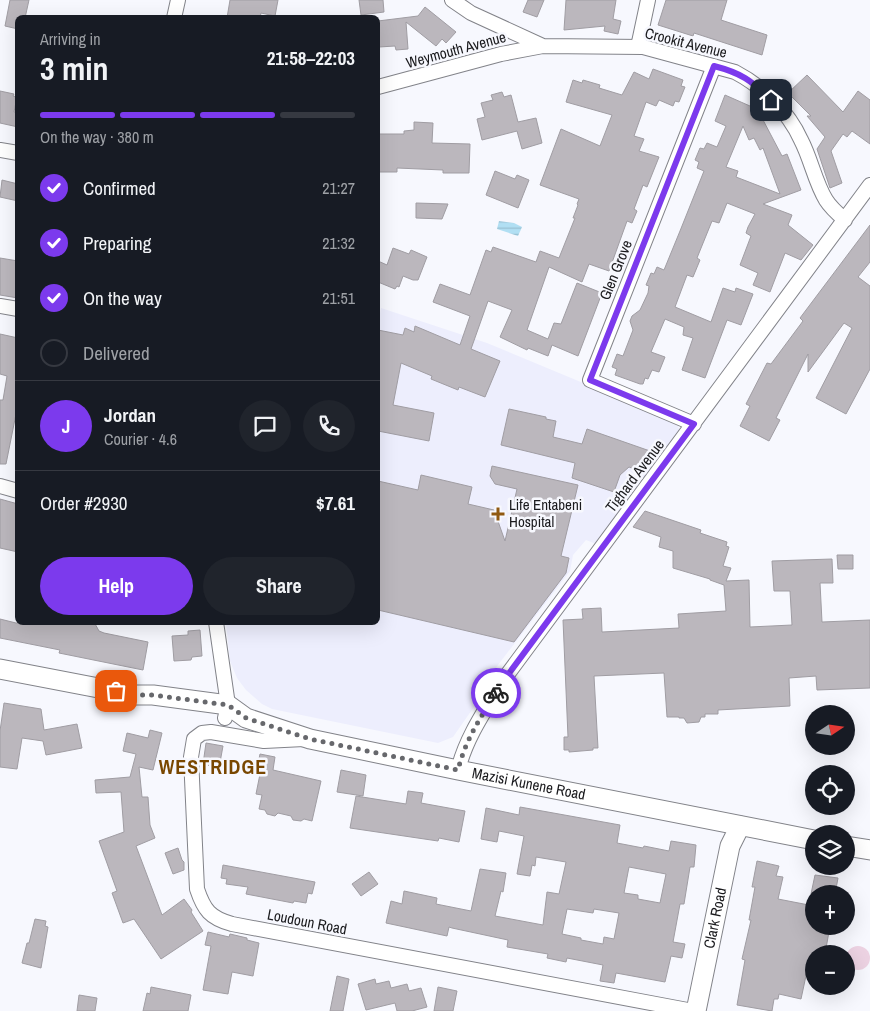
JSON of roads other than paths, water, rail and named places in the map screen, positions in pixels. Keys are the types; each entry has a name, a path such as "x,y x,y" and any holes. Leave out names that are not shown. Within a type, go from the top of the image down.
{"street":[{"path":"175,15 178,0"},
{"name":"Crookit Avenue","path":"452,0 471,14 543,46 638,47 660,51 735,72 748,79 783,112 802,140 826,200 833,210 845,220"},
{"path":"638,47 648,0"},
{"name":"Weymouth Avenue","path":"380,86 502,54 543,46"},
{"name":"Glen Grove","path":"694,424 590,380 714,66"},
{"path":"0,150 15,152"},
{"name":"Tighard Avenue","path":"458,770 468,739 504,680 870,185"},
{"path":"0,306 15,308"},
{"path":"0,486 15,490"},
{"path":"216,625 226,712"},
{"name":"Mazisi Kunene Road","path":"0,669 135,695 152,703 226,712 310,739 805,838"},
{"name":"Loudoun Road","path":"310,739 264,741 210,732 202,733 194,739 191,757 197,889 202,904 215,919 232,924 695,1011"},
{"name":"Clark Road","path":"695,1011 730,846 740,826"},
{"path":"855,848 870,850"}],"water":[{"path":"499,221 514,223 522,227 518,236 497,229"}],"place":[{"name":"Life Entabeni Hospital","path":"498,514"}],"district":[{"name":"WESTRIDGE","path":"213,767"}]}
